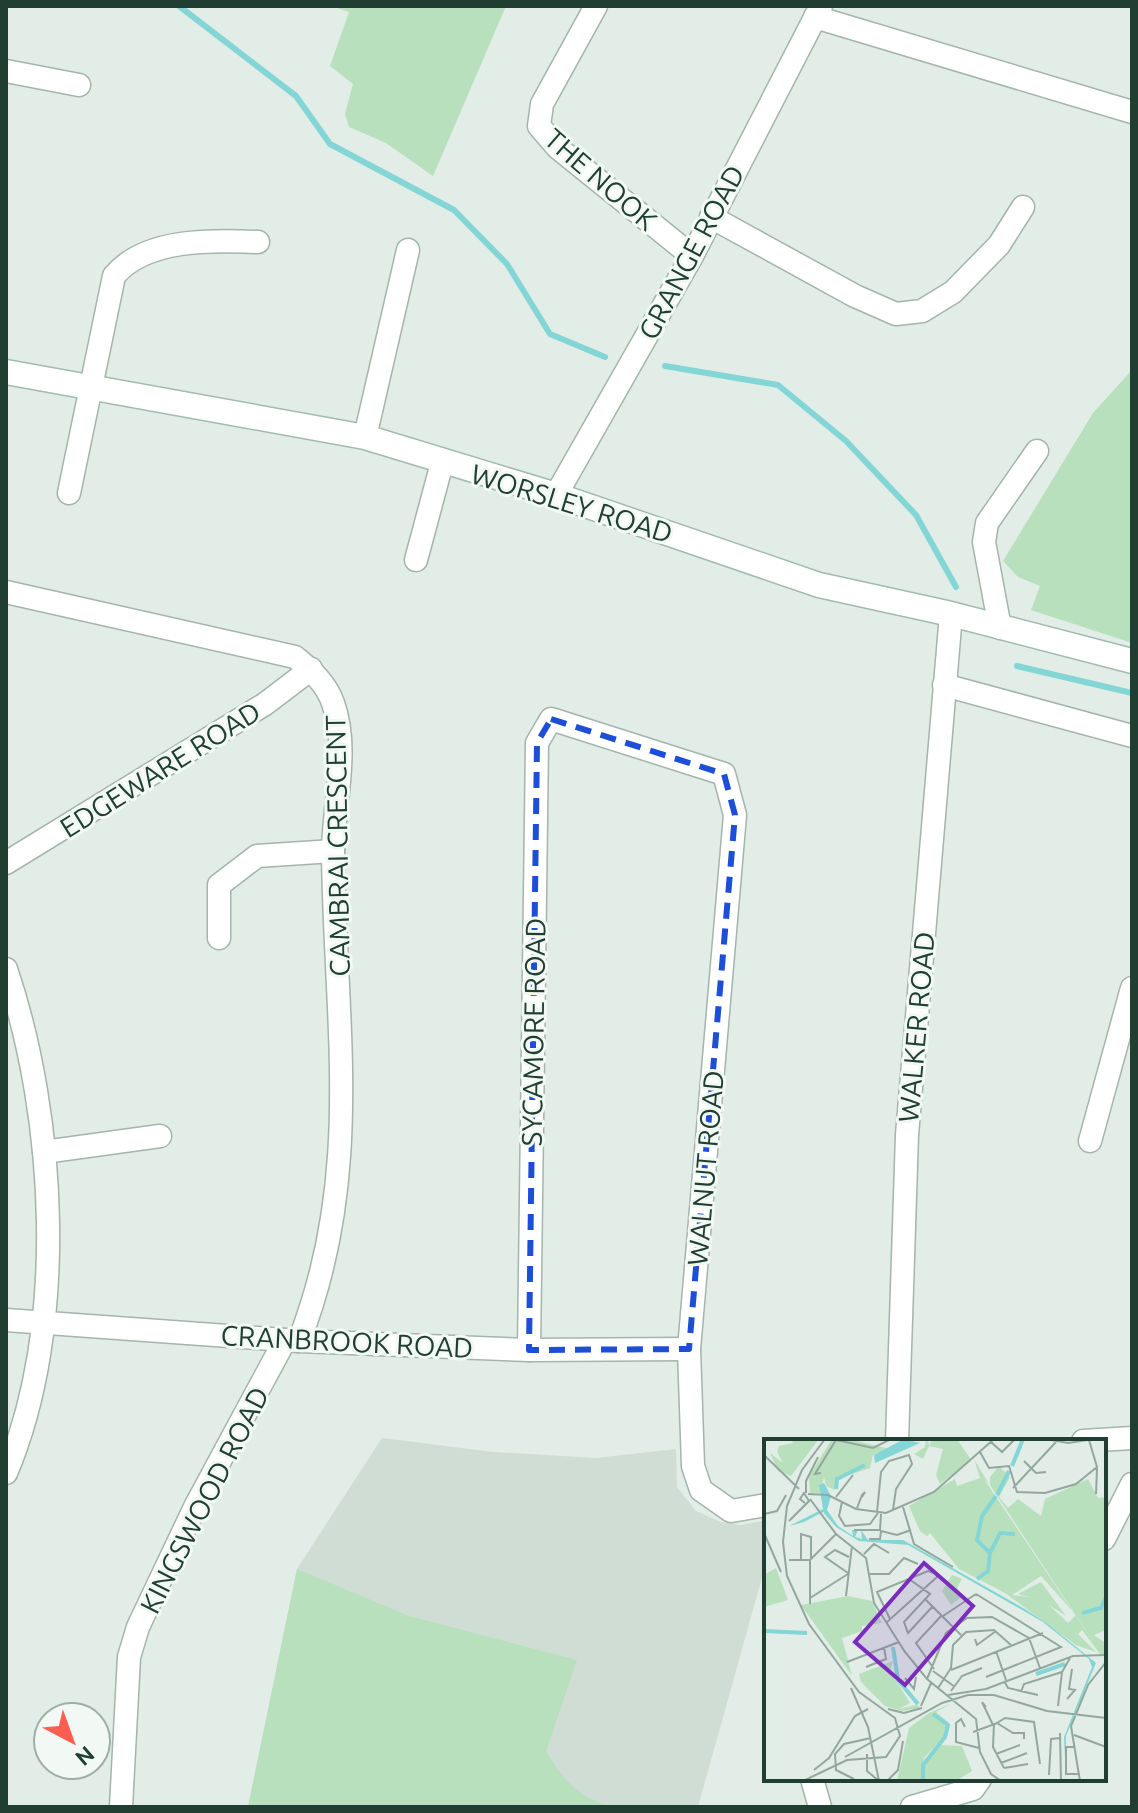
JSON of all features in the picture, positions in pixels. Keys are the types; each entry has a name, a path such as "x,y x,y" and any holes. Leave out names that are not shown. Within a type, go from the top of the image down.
{"main road":[{"name":"WORSLEY ROAD","path":"6,372 365,437 442,463 556,495 819,585 951,614 1132,661"}],"street":[{"name":"THE NOOK","path":"596,6 542,104 539,126 558,148 692,256"},
{"name":"GRANGE ROAD","path":"556,495 692,256 818,12"},
{"path":"818,12 1132,112"},
{"path":"6,71 79,85"},
{"path":"711,217 855,296 896,314 922,311 953,292 999,245 1023,207"},
{"path":"69,493 114,276 123,265 149,250 258,242"},
{"path":"365,437 408,250"},
{"path":"1000,628 984,542 987,523 1037,451"},
{"path":"416,560 442,463"},
{"path":"6,592 276,651 295,657 311,669"},
{"name":"WALKER ROAD","path":"897,1439 907,1135 951,614"},
{"name":"CAMBRAI CRESCENT","path":"292,1340 328,1250 343,1128 333,851 341,765 337,719 329,693 311,669"},
{"name":"EDGEWARE ROAD","path":"6,863 265,704 311,669"},
{"path":"944,685 1132,736"},
{"name":"SYCAMORE ROAD","path":"529,1350 537,743 551,719 724,774"},
{"name":"WALNUT ROAD","path":"724,774 735,815 689,1349 693,1466 701,1490 731,1511 764,1505"},
{"path":"219,938 219,885 231,875 257,856 333,851"},
{"path":"6,969 24,1036 44,1152 48,1218 44,1325 25,1423 6,1473"},
{"path":"1090,1141 1132,988"},
{"path":"44,1152 160,1136"},
{"name":"CRANBROOK ROAD","path":"6,1320 292,1340 529,1350 689,1349"},
{"name":"KINGSWOOD ROAD","path":"121,1807 129,1657 138,1627 195,1507 292,1340"},
{"path":"1106,1440 1132,1438"},
{"path":"1106,1535 1132,1484"},
{"path":"912,1807 973,1789 979,1781"},
{"path":"812,1782 820,1807"}],"highlighted area":[{"path":"551,719 724,774 735,815 689,1349 529,1350 537,743"}],"shaded area":[{"path":"382,1438 493,1452 596,1458 676,1449 677,1487 696,1511 721,1522 741,1525 764,1520 764,1570 698,1807 248,1807 297,1569"}],"green space":[{"path":"331,6 506,6 433,176 386,143 349,127 345,114 353,84 330,66 349,12"},
{"path":"1132,370 1132,643 1031,610 1040,586 1018,577 1003,561 1093,413"},
{"path":"297,1569 409,1616 577,1660 546,1751 572,1785 609,1807 248,1807"}],"waterway":[{"path":"179,6 296,96 330,144 454,210 507,264 550,334 605,357"},
{"path":"665,366 778,385 846,441 916,515 956,587"},
{"path":"1017,666 1132,693"}]}
